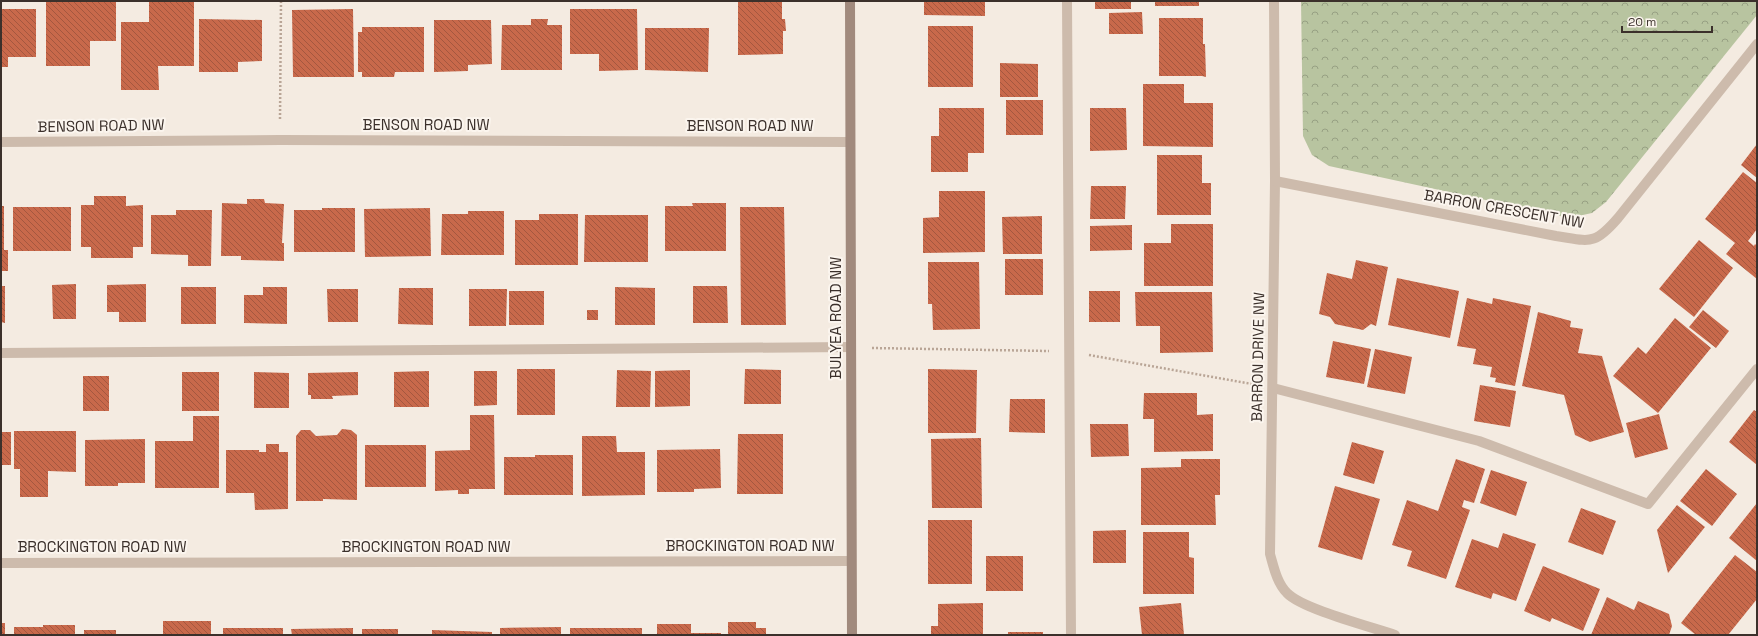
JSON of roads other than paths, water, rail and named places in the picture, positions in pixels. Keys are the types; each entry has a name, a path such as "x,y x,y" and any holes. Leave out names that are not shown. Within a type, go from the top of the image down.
{"street":[{"name":"BULYEA ROAD NW","path":"850,1 852,635"},
{"path":"1067,1 1071,635"},
{"name":"BARRON DRIVE NW","path":"1274,1 1275,181 1270,554 1275,574 1287,594 1304,603 1395,635"},
{"name":"BARRON CRESCENT NW","path":"1275,181 1556,236 1594,240 1606,233 1757,44"},
{"name":"BENSON ROAD NW","path":"1,142 280,140 850,142"},
{"path":"1,353 851,347"},
{"path":"1273,388 1479,441 1648,504 1757,369"},
{"name":"BROCKINGTON ROAD NW","path":"1,562 851,561"}]}
